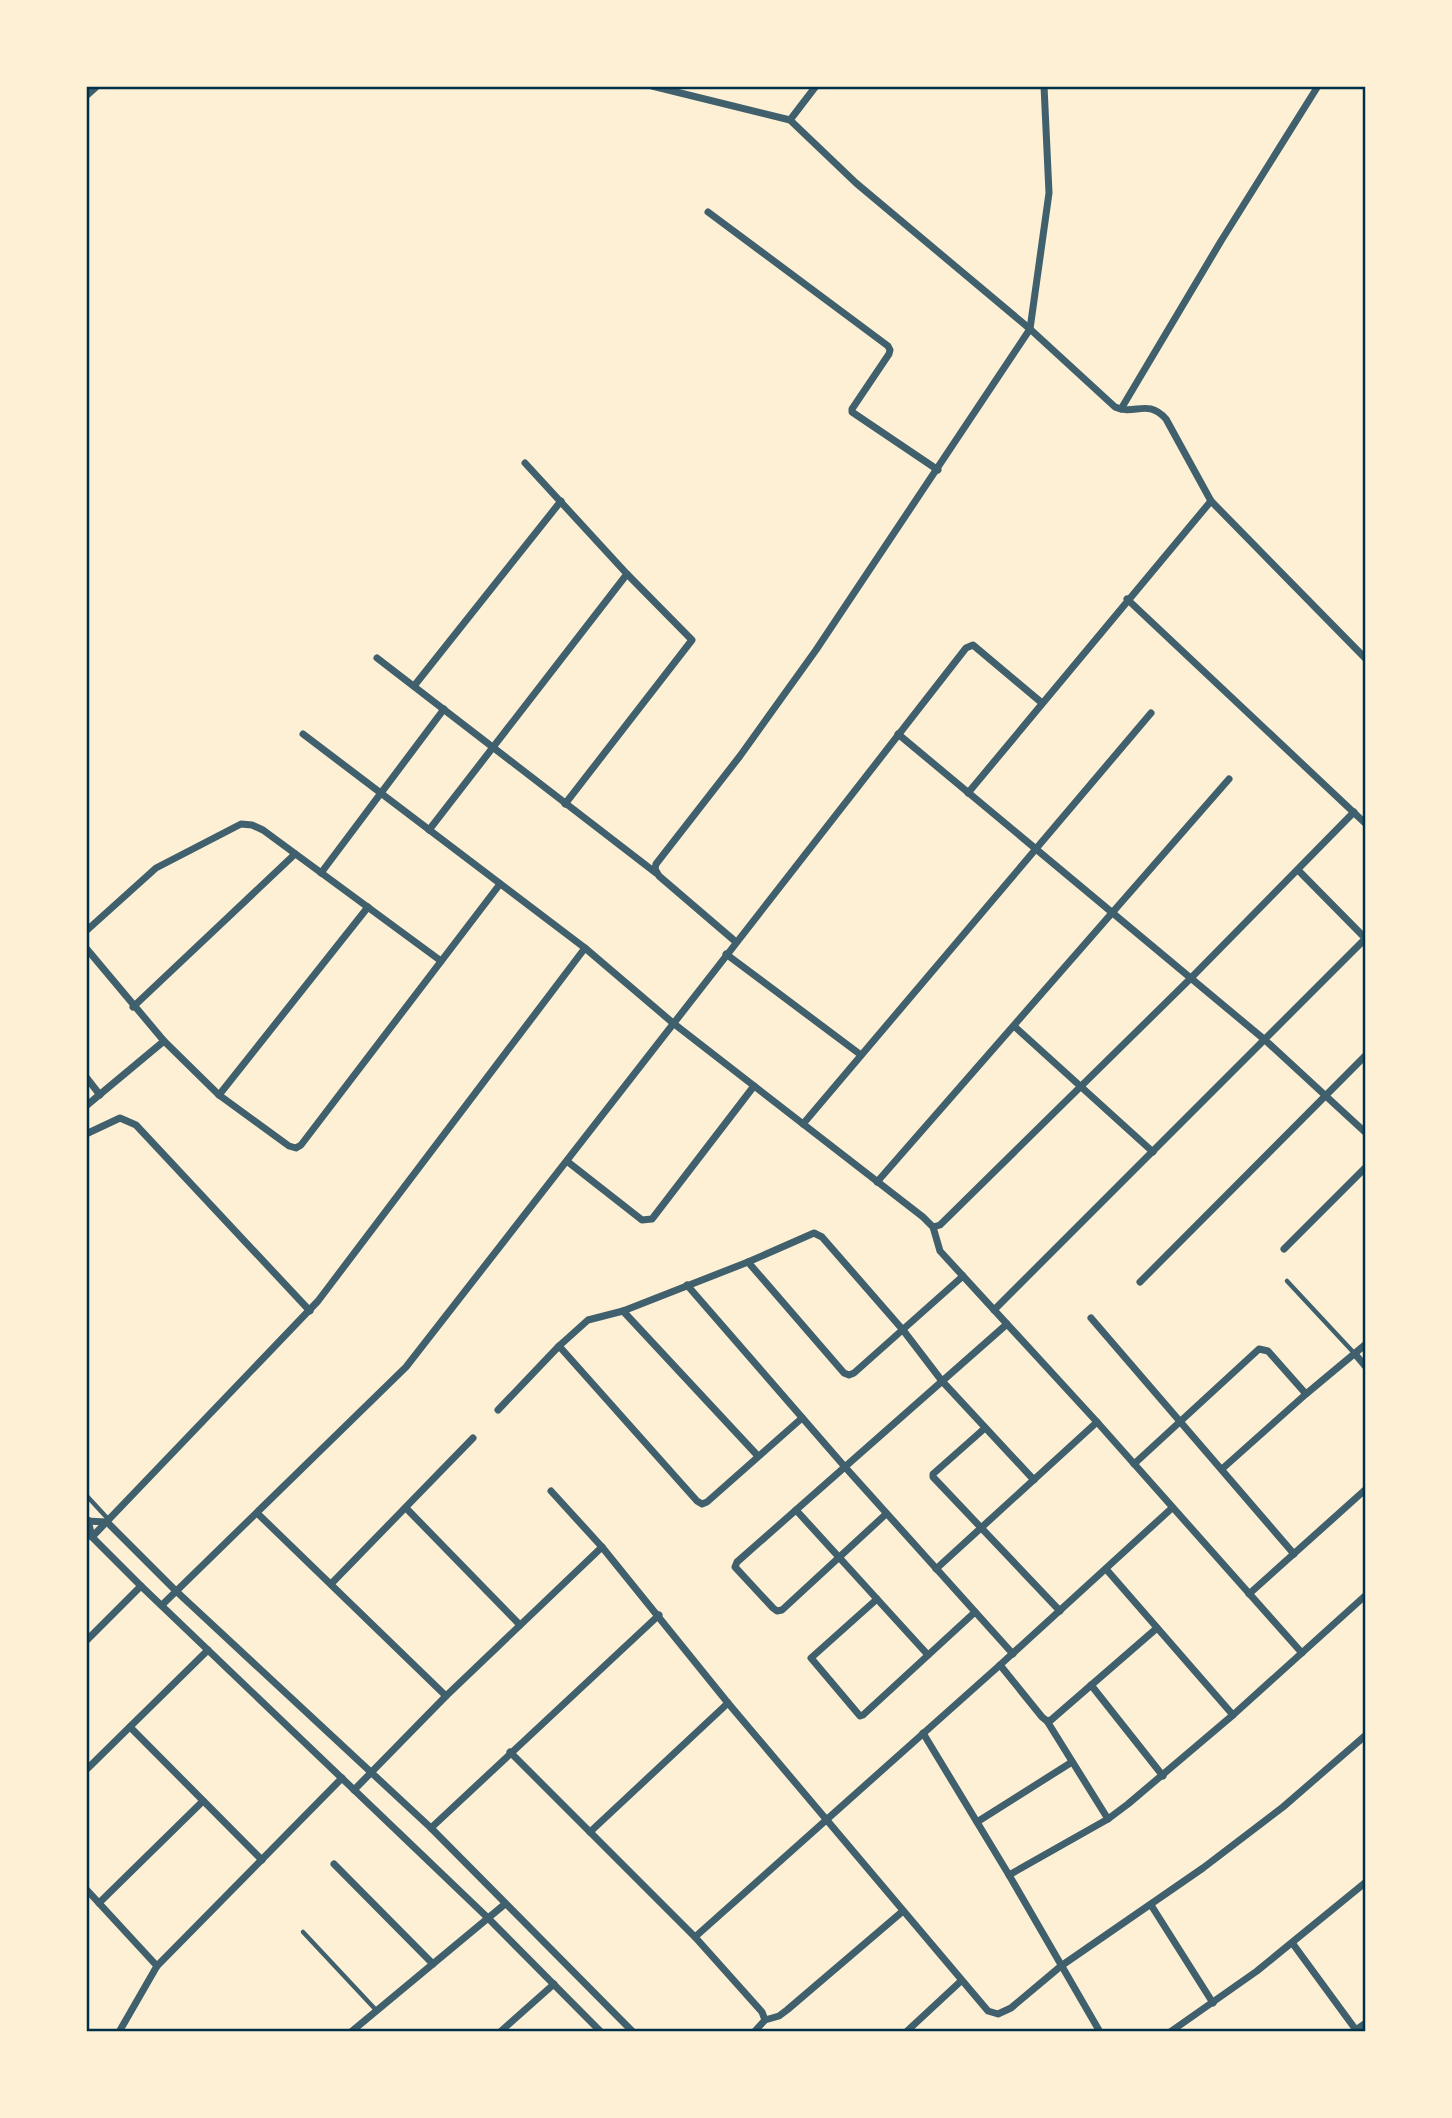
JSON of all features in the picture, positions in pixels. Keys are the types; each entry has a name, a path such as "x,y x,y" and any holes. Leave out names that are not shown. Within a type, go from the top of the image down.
{"street":[{"path":"86,94 95,86"},
{"path":"652,86 790,120 856,184 1121,409 1149,407 1160,413 1166,419 1211,501 1366,659"},
{"path":"790,120 816,86"},
{"path":"659,876 655,869 656,863 740,756 816,650 1030,329 1049,193 1044,86"},
{"path":"1121,409 1221,241 1318,86"},
{"path":"708,212 888,346 889,354 852,412 938,470"},
{"path":"525,463 626,574 692,640 565,804"},
{"path":"414,686 561,501"},
{"path":"968,793 1211,501"},
{"path":"429,830 626,574"},
{"path":"1127,600 1354,813 1365,820"},
{"path":"162,1605 406,1367 969,645 973,645 1042,703"},
{"path":"377,658 659,876 736,942"},
{"path":"321,873 444,709"},
{"path":"803,1124 1151,713"},
{"path":"303,734 585,948 673,1023 934,1229 940,1251 1097,1422 1302,1653"},
{"path":"898,734 1265,1040 1366,1133"},
{"path":"877,1182 1229,779"},
{"path":"934,1229 1191,978 1354,813"},
{"path":"86,931 156,869 241,824 264,830 441,961"},
{"path":"133,1007 295,854"},
{"path":"994,1310 1366,938 1298,870"},
{"path":"86,948 133,1007 219,1096 289,1146 296,1148 301,1145 500,884"},
{"path":"219,1096 368,907"},
{"path":"92,1536 310,1311 585,948"},
{"path":"726,954 861,1055"},
{"path":"1014,1026 1153,1152"},
{"path":"86,1106 164,1041"},
{"path":"1140,1282 1366,1055"},
{"path":"86,1077 100,1095"},
{"path":"568,1162 642,1220 652,1219 754,1086"},
{"path":"86,1134 120,1118 136,1125 310,1311"},
{"path":"1283,1249 1366,1167"},
{"path":"498,1410 559,1346 588,1320 623,1311 748,1262 809,1234 819,1234 903,1330 942,1381 1034,1479"},
{"path":"748,1262 844,1373 849,1375 963,1276"},
{"path":"687,1285 886,1514 1013,1654"},
{"path":"623,1311 758,1456"},
{"path":"1091,1318 1294,1553"},
{"path":"886,1514 782,1610 777,1611 735,1567 737,1562 1007,1324"},
{"path":"1222,1469 1366,1344"},
{"path":"559,1346 702,1504 802,1418"},
{"path":"1134,1464 1259,1349 1268,1351 1306,1394"},
{"path":"1355,1353 1366,1367"},
{"path":"936,1569 1097,1422"},
{"path":"985,1428 933,1474 933,1477 1060,1611"},
{"path":"331,1584 473,1438"},
{"path":"1249,1594 1366,1489"},
{"path":"551,1491 659,1615 728,1703 961,1981 988,2011 998,2014 1011,2008 1061,1966 1203,1868 1283,1807 1366,1735"},
{"path":"406,1508 520,1625"},
{"path":"695,1937 1013,1654 1172,1508"},
{"path":"796,1510 928,1655"},
{"path":"257,1513 446,1696"},
{"path":"601,2032 488,1918 141,1586 92,1536 87,1521 108,1521 176,1591 372,1771 633,2032"},
{"path":"354,1790 446,1696 601,1547"},
{"path":"1106,1569 1233,1715"},
{"path":"86,1641 141,1586"},
{"path":"1009,1875 1108,1819 1163,1776 1366,1595"},
{"path":"877,1599 811,1658 857,1714 863,1715 975,1612"},
{"path":"430,1828 659,1615"},
{"path":"1046,1721 1051,1720 1157,1628"},
{"path":"86,1770 208,1650"},
{"path":"1000,1665 1046,1721 1108,1819"},
{"path":"1091,1685 1163,1776"},
{"path":"590,1832 728,1703"},
{"path":"130,1727 262,1860"},
{"path":"923,1733 1100,2032"},
{"path":"510,1752 695,1937 762,2012 765,2020"},
{"path":"977,1822 1072,1762"},
{"path":"120,2032 157,1966 342,1778"},
{"path":"99,1903 203,1801"},
{"path":"334,1864 433,1964"},
{"path":"1170,2032 1293,1944 1366,1882"},
{"path":"86,1889 157,1966"},
{"path":"351,2032 505,1903"},
{"path":"1151,1905 1213,2003"},
{"path":"754,2032 765,2020 787,2010 902,1910"},
{"path":"1293,1944 1354,2031 1366,2023"},
{"path":"906,2032 961,1981"},
{"path":"500,2032 554,1984"}],"lane":[{"path":"1287,1281 1355,1353"},
{"path":"86,1495 108,1521"},
{"path":"303,1932 377,2011"}]}
